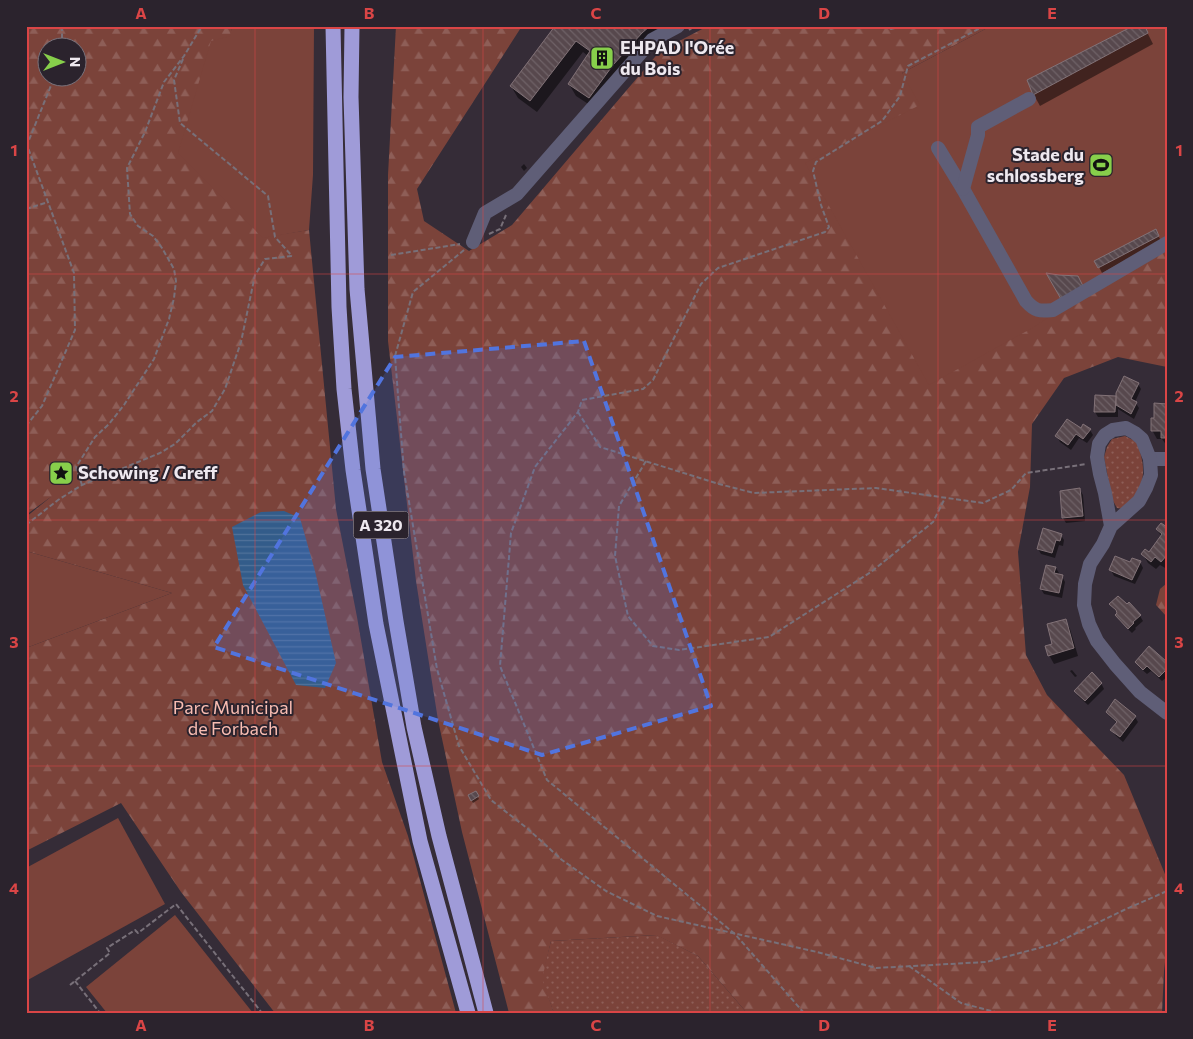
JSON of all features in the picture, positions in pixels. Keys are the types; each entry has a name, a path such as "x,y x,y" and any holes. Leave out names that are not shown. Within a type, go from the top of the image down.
{"highway":[{"name":"A 320","path":"333,26 339,307 344,389 353,470 376,624 420,841 468,1013"},
{"name":"A 320","path":"352,26 351,97 357,289 373,469 414,727 439,836 486,1013"}],"street":[{"path":"473,242 485,213 517,194 652,40 678,26"},
{"path":"964,188 978,135 978,127 1029,99"},
{"path":"938,148 964,188 1026,302 1034,309 1042,311 1053,310 1167,243"},
{"path":"1111,526 1097,457 1099,444 1105,435 1113,430 1126,428 1135,432 1142,439 1150,459 1151,475 1139,501 1111,526 1090,564 1085,584 1084,605 1089,624 1097,641 1114,664 1140,692 1167,713"},
{"path":"1150,459 1167,459"}],"path":[{"path":"82,485 76,467 95,437 109,424 124,405 154,359 169,319 176,281 174,269 153,236 138,226 130,214 127,168 145,132 164,82 184,56 202,26"},
{"path":"883,26 891,29 904,26"},
{"path":"804,1013 736,934 547,780 500,666 511,533 535,467 578,412 582,400 643,389 653,380 701,284 718,268 825,232 829,227 821,205 813,171 816,162 882,121 900,96 908,66 984,26"},
{"path":"26,525 58,500 82,485 160,453 175,444 197,422 212,411 225,389 241,342 255,275 265,259 292,256 275,237 268,196 180,123 174,80 184,56"},
{"path":"26,426 42,406 75,330 74,273 27,145 50,88"},
{"path":"26,209 48,202"},
{"path":"391,255 473,242"},
{"path":"473,242 414,292 395,356 404,472 437,668 459,746 491,800 528,829 562,860 606,891 657,916 817,952 876,968 986,962 1054,944 1167,891"},
{"path":"578,412 600,447 718,484 754,493 876,488 984,504 1011,490 1026,473 1098,462"},
{"path":"646,461 619,506 615,556 628,616 654,646 679,650 769,637 871,572 933,522 945,498"},
{"path":"70,985 110,953 108,948 135,930 138,933 176,904 262,1013"},
{"path":"910,966 961,1003 999,1013"},
{"path":"75,980 100,1013"}],"highlighted area":[{"path":"584,341 711,706 542,755 214,647 395,357"}],"green space":[{"name":"Parc Municipal de Forbach","path":"26,26 232,26 231,36 263,237 309,230 336,509 382,762 408,836 456,1013 275,1013 181,892 121,803 26,851 26,648 172,593 26,551 26,517 52,496 26,515"},
{"path":"232,26 314,26 313,175 309,230 263,238 178,153 211,41 230,36"},
{"path":"396,26 522,26 417,189 424,221 469,251 512,225 660,51 708,26 991,26 902,73 1087,291 1167,246 1167,367 1118,357 1064,378 1032,424 1030,487 1018,552 1026,655 1047,695 1124,775 1167,879 1167,944 1162,1013 747,1013 698,956 656,935 551,941 542,979 554,1013 509,1013 462,832 438,720 416,581 388,341 388,175"},
{"path":"991,26 1167,26 1167,246 1087,291 1034,327 929,385 805,163 920,105 902,73"},
{"path":"1125,436 1137,442 1143,470 1140,486 1131,501 1123,509 1117,508 1112,499 1104,457 1112,439"},
{"path":"26,551 172,593 26,648"},
{"path":"1167,583 1167,617 1156,605 1160,589"},
{"path":"118,818 165,904 26,981 26,868"},
{"path":"175,915 253,1013 107,1013 86,987"},
{"path":"657,935 698,956 747,1013 554,1013 541,979 551,941"}],"water":[{"path":"284,511 300,518 315,571 336,663 325,688 296,685 243,585 232,527 261,512"}],"building":[{"name":"EHPAD l'Orée du Bois","path":"555,26 650,26 613,65 589,98 568,84 590,51 576,41 530,101 510,86"},
{"path":"1133,26 1145,26 1148,33 1033,95 1027,80"},
{"path":"1156,229 1159,236 1098,268 1094,261"},
{"path":"1046,273 1078,276 1083,286 1061,299"},
{"path":"1124,376 1139,383 1131,399 1137,402 1131,414 1116,405 1116,393"},
{"path":"1095,395 1116,396 1115,412 1094,412"},
{"path":"1154,403 1167,404 1167,438 1161,438 1161,431 1151,431 1151,418 1154,418"},
{"path":"1067,419 1081,428 1083,424 1091,429 1083,439 1076,434 1068,445 1055,436"},
{"path":"1080,488 1083,516 1062,518 1060,491"},
{"path":"1161,523 1167,527 1167,555 1161,562 1155,557 1151,562 1141,554 1145,549 1149,552 1162,534 1156,529"},
{"path":"1043,528 1062,534 1060,541 1056,540 1052,553 1037,549"},
{"path":"1115,556 1130,562 1132,558 1141,561 1132,580 1109,570"},
{"path":"1046,565 1056,567 1054,573 1063,575 1059,593 1040,589"},
{"path":"1118,596 1127,604 1129,602 1141,615 1128,629 1115,615 1117,613 1116,610 1109,604"},
{"path":"1066,619 1074,648 1048,656 1045,646 1052,644 1047,624"},
{"path":"1149,646 1167,662 1167,669 1159,677 1147,666 1143,670 1135,662"},
{"path":"1092,672 1102,683 1085,701 1074,691"},
{"path":"1115,699 1136,716 1120,737 1110,730 1117,722 1106,712"},
{"path":"476,791 479,796 471,801 468,795"}],"place":[{"name":"EHPAD l'Orée du Bois","path":"602,58"},
{"name":"Stade du schlossberg","path":"1101,165"},
{"name":"Schowing / Greff","path":"61,473"}]}
